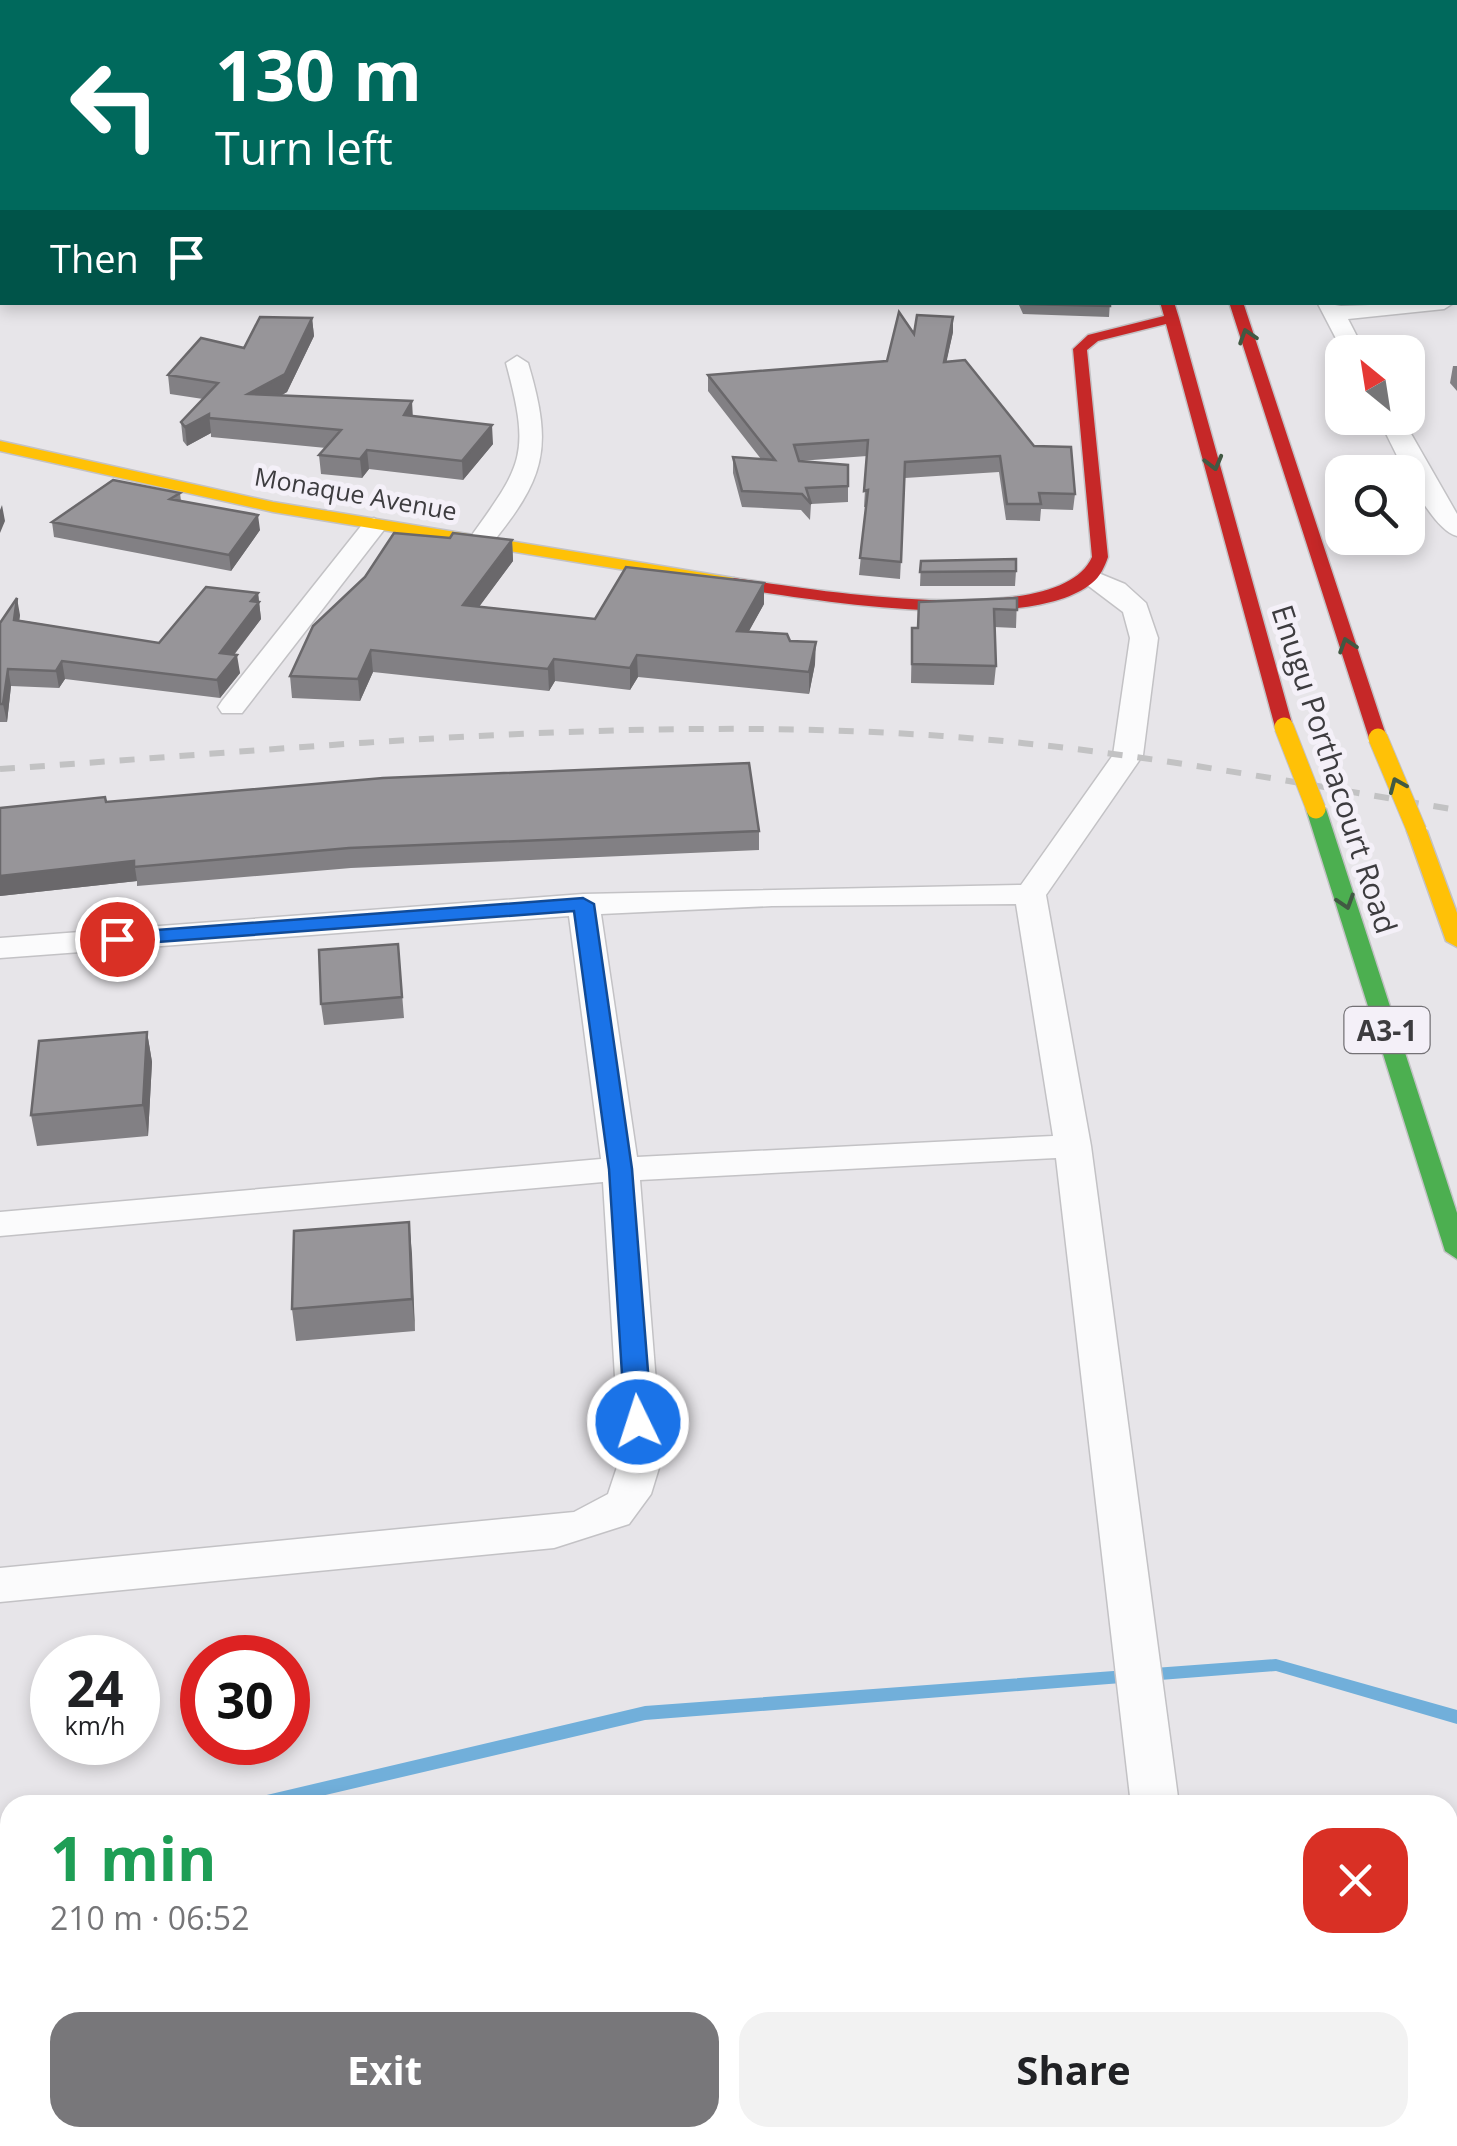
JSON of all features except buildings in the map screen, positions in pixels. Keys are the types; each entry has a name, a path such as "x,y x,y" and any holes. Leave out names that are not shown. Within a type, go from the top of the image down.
{"main road":[{"path":"1237,305 1378,738 1457,941"},
{"path":"1091,578 1100,558 1080,349 1093,338 1170,310"},
{"name":"Enugu Porthacourt Road","path":"1170,310 1284,726 1316,809 1457,1251"},
{"name":"Monaque Avenue","path":"0,446 162,487 374,526 755,585 929,602 1034,598 1074,588 1091,578"}],"street":[{"path":"1346,335 1333,308 1388,305"},
{"path":"480,542 526,485 536,445 517,363"},
{"path":"1400,435 1445,516 1457,528"},
{"path":"232,707 374,526"},
{"path":"1091,578 1116,590 1136,609 1144,638 1128,755 1030,896 1074,1146 1154,1795"},
{"path":"0,948 583,904 868,892 1030,896"},
{"path":"0,1585 554,1532 605,1520 632,1496 641,1458 620,1169 583,904"},
{"path":"0,1224 620,1169 1074,1146"}],"waterway":[{"path":"296,1795 645,1713 1276,1665 1457,1717"}],"railway":[{"path":"0,769 471,736 588,731 824,730 942,736 1071,749 1457,810"}],"traffic: fast":[{"path":"1316,809 1457,1251"}],"traffic: slow":[{"path":"0,446 273,507 734,583"},
{"path":"1284,727 1316,809"},
{"path":"1378,738 1417,831"},
{"path":"1417,831 1457,941"}],"traffic: jam":[{"path":"1168,305 1284,727"},
{"path":"1237,305 1378,738"},
{"path":"734,583 861,600 965,605 1013,603 1053,595 1083,582 1100,557 1080,349 1093,338 1172,318"}],"route":[{"path":"117,939 583,904 620,1169 638,1422"}]}
